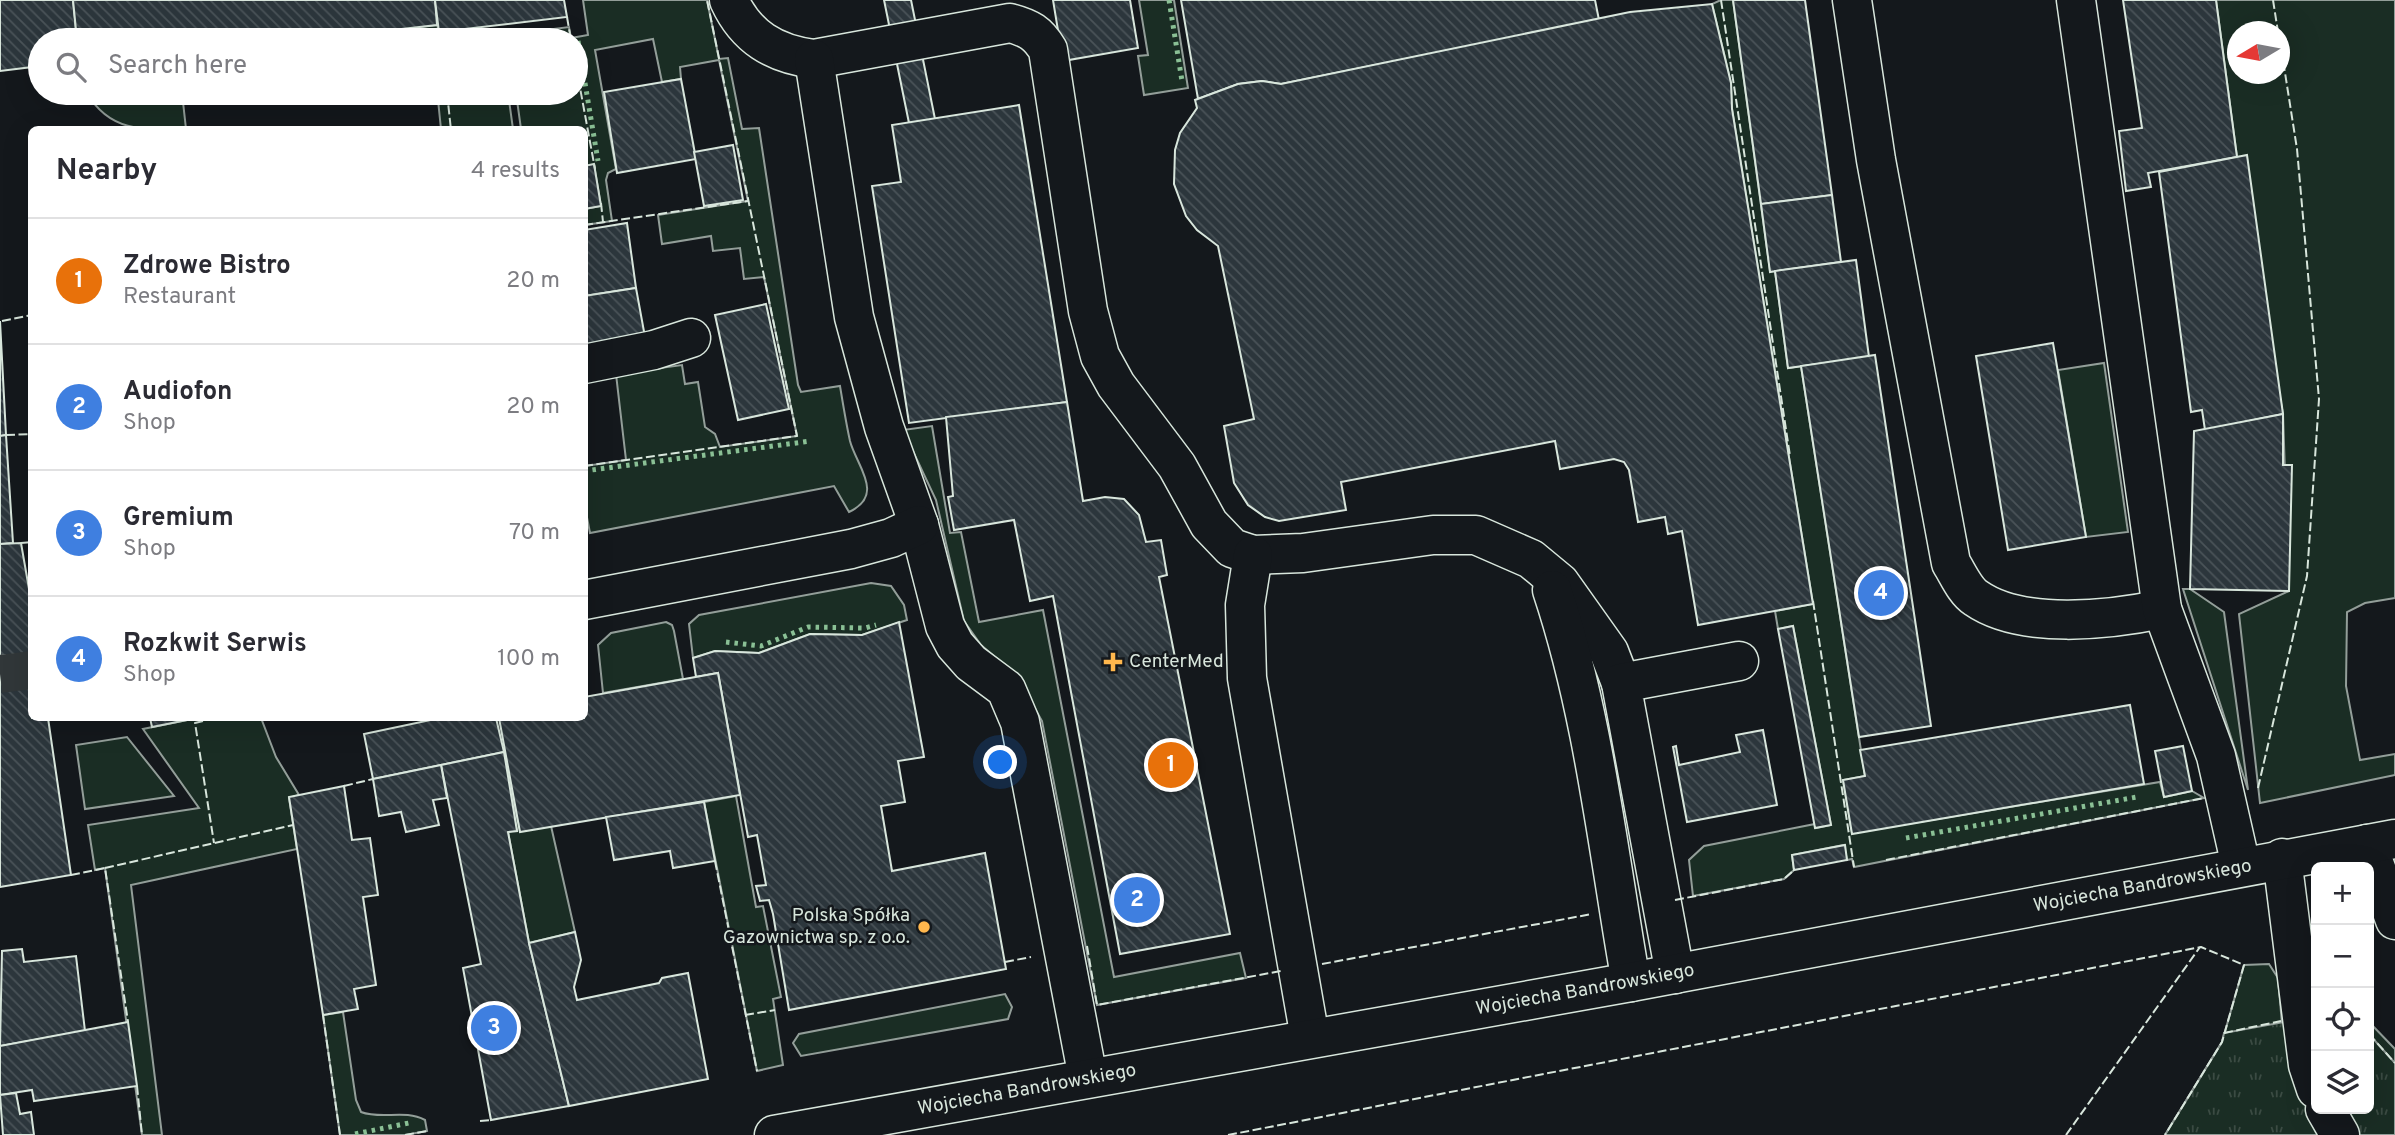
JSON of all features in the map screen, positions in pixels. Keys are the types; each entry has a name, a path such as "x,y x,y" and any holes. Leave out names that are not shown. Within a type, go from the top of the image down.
{"street":[{"path":"729,0 741,24 763,44 787,56 814,59 1010,23 1028,28 1041,37 1048,50 1088,311 1100,356 1116,385 1177,466 1209,524 1232,548 1253,555 1303,553 1433,534 1476,535 1531,559 1560,583 1609,652 1621,684 1675,974"},
{"path":"1852,0 1877,160 1951,563 1973,597 1996,609 2021,615 2120,617 2162,609"},
{"path":"2076,0 2162,609 2216,756 2241,866"},
{"path":"814,59 854,317 884,427 919,525 945,626 955,645 971,663 1006,689 1020,722 1088,1078"},
{"path":"588,362 654,350 691,338"},
{"path":"588,599 851,549 891,538 919,525"},
{"path":"1253,555 1245,606 1247,678 1310,1038"},
{"path":"1531,559 1551,588 1566,632 1585,719 1631,982"},
{"path":"1621,684 1739,661"},
{"path":"2381,842 2395,920"},
{"name":"Wojciecha Bandrowskiego","path":"774,1135 1675,974 2282,858 2381,842"},
{"path":"2282,858 2311,1074"},
{"path":"2328,1114 2340,1135"}],"green space":[{"path":"583,0 707,0 719,59 728,58 742,129 759,128 798,385 801,392 840,386 850,441 866,479 866,497 849,512 834,486 590,533 588,466 626,460 616,374 682,365 685,384 698,382 705,427 715,434 720,447 797,436 764,277 744,279 740,248 713,251 711,236 662,244 658,215 748,201 719,60 680,67 681,79 662,82 653,39 595,50 616,169 608,173 606,180 612,221 588,225 588,208 601,206 594,165 588,166 588,126 521,126 518,105 588,105 587,28"},
{"path":"1139,0 1174,0 1188,88 1144,95 1138,56 1148,55"},
{"path":"1721,0 1733,0 1770,271 1775,271 1788,368 1801,366 1865,776 1843,780 1852,833 2160,782 2164,797 2192,791 2204,798 1854,867 1852,859 1847,860 1844,845 1792,855 1794,870 1784,879 1693,896 1689,860 1704,846 1815,824 1816,828 1831,825 1793,626 1778,629 1775,611 1813,604 1732,109 1731,83 1712,4"},
{"path":"2216,0 2395,0 2395,598 2365,603 2347,612 2346,686 2360,760 2395,754 2395,775 2260,803 2239,614 2289,591 2283,414 2237,157 2227,84 2290,84 2290,21 2227,21 2227,82"},
{"path":"437,25 438,28 408,28"},
{"path":"183,105 186,126 130,126 107,116 96,106"},
{"path":"439,105 510,105 513,126 441,126"},
{"path":"2104,363 2128,532 2086,537 2058,370"},
{"path":"932,426 950,533 961,532 979,622 1043,610 1114,977 1240,953 1246,978 1097,1005 1042,721 1016,675 981,645 964,621 936,500 903,430"},
{"path":"871,583 891,586 904,605 907,620 862,635 810,634 759,653 715,651 693,658 689,624 699,615"},
{"path":"2183,589 2190,589 2224,612 2248,790"},
{"path":"666,622 672,625 674,631 683,679 603,693 598,645 611,633"},
{"path":"182,721 262,721 276,757 299,795 289,798 297,849 131,885 162,1135 142,1135 105,868 95,870 88,825 199,808 143,729"},
{"path":"127,737 174,796 85,809 76,745"},
{"path":"504,752 520,831 551,826 575,932 529,943 508,832 517,830"},
{"path":"736,796 756,907 763,906 781,997 773,999 783,1065 757,1071 704,802"},
{"path":"2269,964 2278,978 2285,1058 2165,1135 2222,1042 2244,965"},
{"path":"1005,994 1012,1007 1008,1019 801,1056 793,1043 799,1034"},
{"path":"343,1012 356,1100 361,1112 417,1117 425,1120 427,1131 405,1135 340,1135 323,1015"},
{"path":"2311,1017 2311,1114 2374,1114 2374,1040 2395,1063 2395,1135 2165,1135 2222,1042 2224,1033"},
{"path":"2374,1027 2395,1049 2395,1134 2374,1103"}],"building":[{"path":"0,0 73,0 76,28 28,28 28,68 0,71"},
{"path":"73,0 435,0 437,25 410,28 76,28"},
{"path":"435,0 564,0 567,17 473,28 438,28"},
{"path":"884,0 911,0 935,119 909,123"},
{"path":"1053,0 1130,0 1138,48 1063,61"},
{"path":"1181,0 1595,0 1599,20 1281,84 1262,81 1238,84 1198,99"},
{"path":"1733,0 1805,0 1832,195 1761,204"},
{"path":"2123,0 2216,0 2237,157 2148,173 2151,187 2126,191 2119,131 2142,128"},
{"path":"1712,4 1731,83 1732,109 1813,604 1698,625 1682,531 1668,534 1665,517 1638,522 1629,470 1624,462 1614,459 1560,469 1555,441 1341,482 1346,510 1279,521 1265,517 1248,505 1234,483 1224,426 1254,419 1218,246 1197,230 1186,216 1174,184 1175,150 1180,133 1197,108 1195,100 1238,84 1262,81 1281,84 1630,12"},
{"path":"681,79 696,159 617,173 604,92"},
{"path":"1019,105 1067,402 909,423 872,186 901,182 892,125"},
{"path":"733,145 743,200 704,206 694,152"},
{"path":"2247,155 2283,414 2205,430 2202,410 2191,412 2159,172"},
{"path":"594,164 601,206 588,208 588,165"},
{"path":"1832,195 1841,262 1770,272 1761,204"},
{"path":"627,223 636,288 588,295 588,229"},
{"path":"1856,260 1869,357 1788,368 1775,271"},
{"path":"636,288 645,337 588,346 588,295"},
{"path":"766,304 789,409 738,420 715,315"},
{"path":"0,321 6,435 0,436"},
{"path":"2053,343 2086,537 2008,550 1976,356"},
{"path":"1875,355 1931,726 1859,737 1801,366"},
{"path":"1067,402 1083,501 1105,497 1124,499 1139,515 1146,542 1161,540 1167,575 1159,577 1230,934 1120,954 1053,596 1030,601 1014,520 954,530 948,497 953,496 946,417"},
{"path":"2283,414 2283,465 2292,465 2289,591 2190,589 2194,431"},
{"path":"6,435 13,543 0,544 0,436"},
{"path":"21,543 28,583 28,653 0,656 0,544"},
{"path":"899,622 924,757 898,761 905,802 881,806 892,871 985,853 1006,969 789,1010 773,914 769,900 760,901 756,886 766,885 757,835 748,837 718,673 696,677 693,658 715,651 759,653 810,634 862,635"},
{"path":"1793,626 1831,825 1815,828 1778,629"},
{"path":"28,653 28,721 48,721 71,875 0,887 0,656"},
{"path":"718,673 740,795 520,832 500,721 588,721 588,696"},
{"path":"2130,705 2144,784 1852,834 1843,780 1865,776 1860,750"},
{"path":"151,721 182,721 152,727"},
{"path":"426,721 497,721 504,752 373,779 364,734"},
{"path":"1763,730 1777,805 1687,822 1673,747 1676,746 1679,765 1740,752 1736,735"},
{"path":"2183,746 2192,791 2164,797 2155,751"},
{"path":"504,752 517,831 508,832 529,943 569,1106 491,1120 463,968 481,964 441,765"},
{"path":"441,765 447,798 433,800 439,825 406,832 401,812 379,816 373,779"},
{"path":"344,786 352,840 370,838 378,895 363,897 376,985 354,989 358,1009 323,1015 289,797"},
{"path":"704,802 715,861 673,868 670,851 614,860 606,817"},
{"path":"1845,845 1847,860 1794,870 1792,855"},
{"path":"575,932 581,960 574,987 577,1000 659,983 662,978 688,973 708,1079 569,1106 529,943"},
{"path":"22,949 24,962 76,956 85,1031 0,1046 2,951"},
{"path":"128,1022 137,1086 34,1101 32,1090 0,1095 0,1046"},
{"path":"16,1093 20,1114 31,1112 34,1135 3,1135 0,1095"}],"tunnel":[{"path":"0,674 28,670"}],"hedge":[{"path":"1169,0 1182,81"},
{"path":"588,101 598,161"},
{"path":"588,470 811,441"},
{"path":"726,642 761,646 808,627 865,628 876,625"},
{"path":"1906,838 2137,797"},
{"path":"355,1134 409,1123"}],"fence":[{"path":"588,465 797,436 707,0"},
{"path":"1721,0 1790,456"},
{"path":"2273,0 2276,21"},
{"path":"567,17 569,28"},
{"path":"2258,788 2307,576 2319,399 2297,149 2287,84"},
{"path":"448,105 451,126"},
{"path":"583,105 587,126"},
{"path":"588,131 595,169"},
{"path":"588,224 748,201"},
{"path":"601,203 603,222"},
{"path":"2,321 28,316"},
{"path":"6,435 28,434"},
{"path":"21,543 28,542"},
{"path":"1813,601 1854,867"},
{"path":"203,721 195,723 214,843"},
{"path":"344,786 373,779"},
{"path":"1886,860 2204,798"},
{"path":"105,868 293,825"},
{"path":"715,861 757,1071"},
{"path":"71,875 105,868 128,1022"},
{"path":"1675,900 1784,879 1794,870"},
{"path":"1322,964 1592,914"},
{"path":"1087,946 1097,1005 1281,971"},
{"path":"2066,1135 2200,947"},
{"path":"1228,1135 2201,947 2244,965 2222,1042 2165,1135"},
{"path":"1005,962 1031,957"},
{"path":"745,1015 775,1010"},
{"path":"323,1015 340,1135"},
{"path":"2224,1033 2281,1021"},
{"path":"2374,1040 2395,1063"},
{"path":"137,1086 142,1135"},
{"path":"480,1121 491,1120"},
{"path":"405,1135 427,1131"}],"place":[{"name":"Rozkwit Serwis","path":"1881,593"},
{"name":"CenterMed","path":"1113,662"},
{"name":"Zdrowe Bistro","path":"1171,765"},
{"name":"Audiofon","path":"1137,900"},
{"name":"Polska Spółka Gazownictwa sp. z o.o.","path":"924,927"},
{"name":"Gremium","path":"494,1028"}]}
